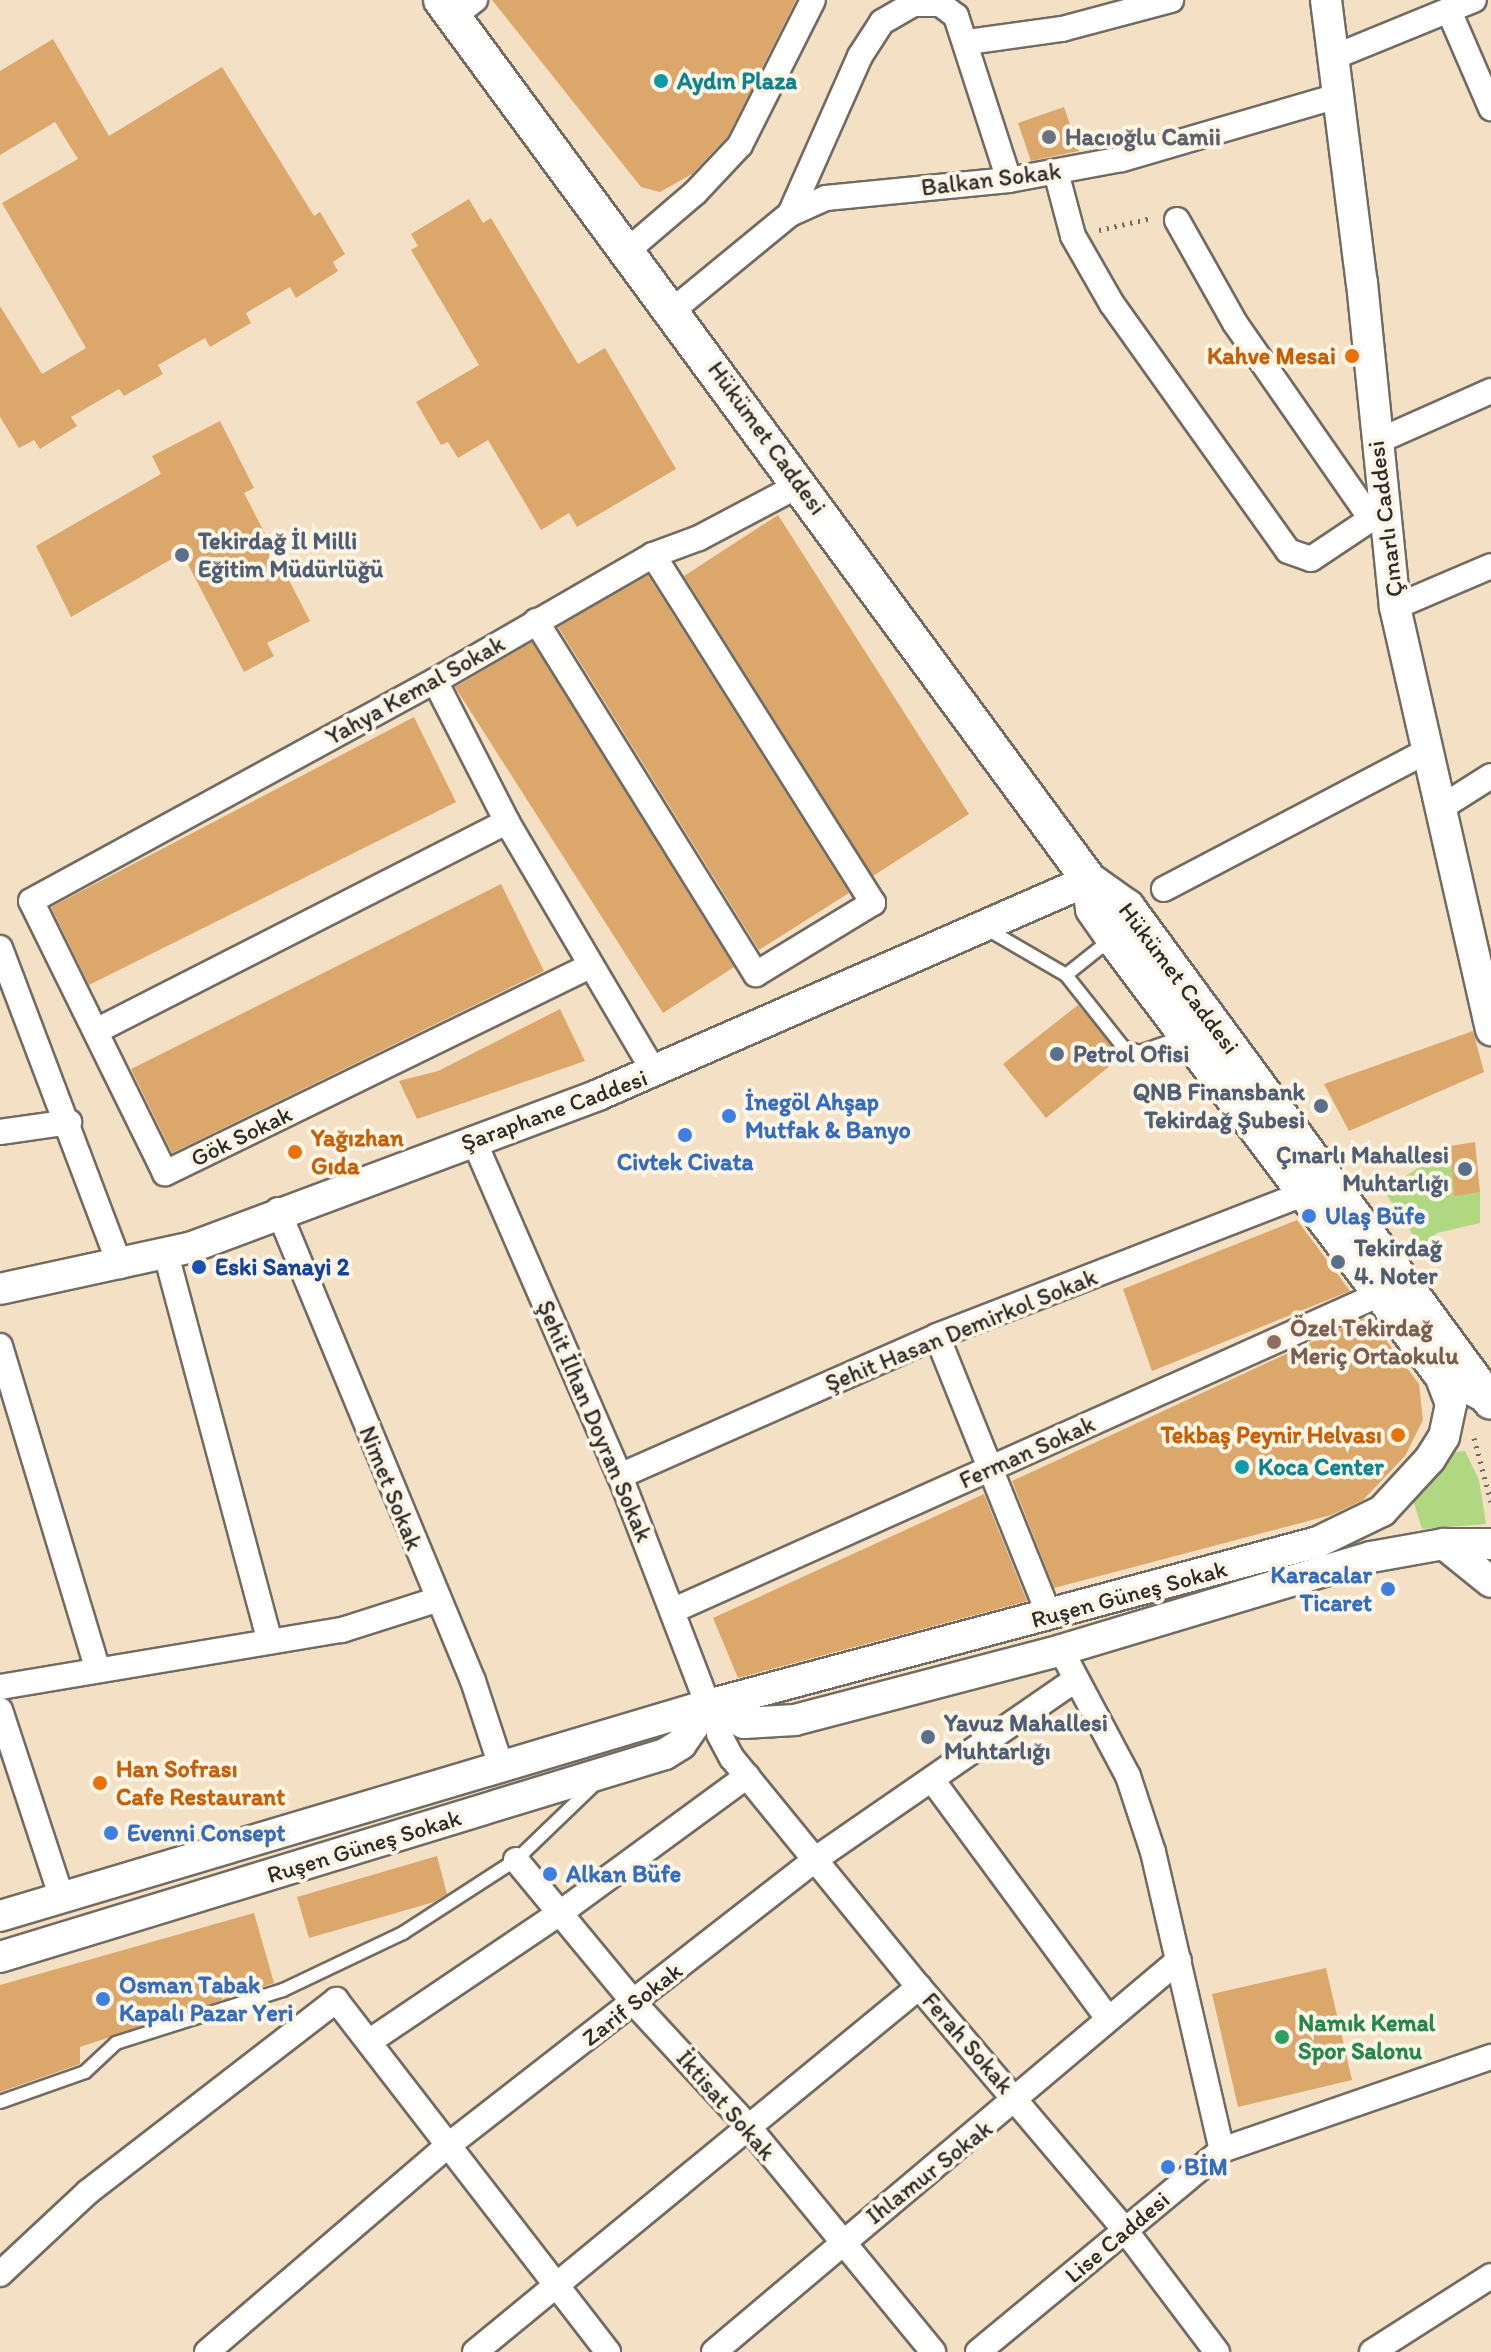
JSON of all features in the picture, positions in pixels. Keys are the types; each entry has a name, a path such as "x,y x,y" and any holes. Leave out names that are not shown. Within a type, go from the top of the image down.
{"main road":[{"name":"Hükümet Caddesi","path":"456,6 627,251 1089,880 1127,907 1306,1193 1380,1294 1438,1370 1490,1394"},
{"name":"Hükümet Caddesi","path":"1089,880 1093,909 1113,938 1200,1026 1490,1394"}],"street":[{"path":"627,251 695,193 740,145 813,0"},
{"path":"968,42 1062,29 1171,0"},
{"name":"Çınarlı Caddesi","path":"1326,0 1376,442 1378,521 1442,807 1484,960 1491,1030"},
{"path":"1334,57 1474,0"},
{"path":"790,214 860,56 882,22 913,4 940,4 956,16 968,42 1009,180"},
{"path":"1449,11 1491,108"},
{"name":"Balkan Sokak","path":"673,310 790,214 826,198 1009,180 1122,159 1338,96"},
{"path":"1056,172 1073,236 1112,304 1288,551 1311,559 1378,521 1235,323 1177,220"},
{"path":"1376,442 1491,391"},
{"name":"Yahya Kemal Sokak","path":"31,901 435,681 653,555 699,538 801,484"},
{"path":"536,621 756,974 873,903 653,555"},
{"path":"1395,607 1491,566"},
{"path":"435,681 507,822 655,1073"},
{"path":"1164,889 1429,750"},
{"path":"1442,807 1491,776"},
{"path":"98,1030 507,822"},
{"name":"Şaraphane Caddesi","path":"0,1289 166,1254 278,1210 474,1141 655,1073 1089,880"},
{"name":"Gök Sokak","path":"31,901 98,1030 165,1173 590,966"},
{"path":"0,948 69,1122 120,1266"},
{"path":"0,1132 69,1122"},
{"name":"Şehit İlhan Doyran Sokak","path":"474,1141 620,1476 708,1705"},
{"name":"Şehit Hasan Demirkol Sokak","path":"620,1476 937,1336 1306,1193"},
{"name":"Nimet Sokak","path":"278,1210 436,1600 473,1681 501,1766"},
{"path":"166,1254 270,1641"},
{"name":"Ferman Sokak","path":"674,1610 1380,1294"},
{"path":"937,1336 993,1467 1061,1650 1128,1776 1179,1960 1222,2150"},
{"path":"0,1346 97,1667"},
{"name":"Ruşen Güneş Sokak","path":"0,1916 708,1705 1318,1542 1382,1511 1444,1437 1451,1404 1438,1370"},
{"path":"1444,1544 1491,1582"},
{"name":"Ruşen Güneş Sokak","path":"708,1705 744,1723 795,1720 1061,1650 1371,1557 1444,1544 1491,1544"},
{"path":"0,1687 97,1667 342,1630 436,1600"},
{"name":"Zarif Sokak","path":"207,2352 450,2144 635,2004 817,1858 933,1781 1075,1680"},
{"name":"Ruşen Güneş Sokak","path":"0,1957 665,1754 681,1744 708,1705"},
{"path":"0,1710 74,1935"},
{"name":"Ferah Sokak","path":"719,1734 747,1776 817,1858 919,1987 1019,2100 1125,2230 1217,2352"},
{"path":"370,2041 560,1913 747,1776"},
{"path":"933,1781 1107,2017"},
{"name":"İktisat Sokak","path":"516,1860 635,2004 746,2124 839,2243 933,2352"},
{"name":"Ihlamur Sokak","path":"714,2352 839,2243 1019,2100 1107,2017 1179,1960"},
{"path":"475,2352 552,2283 919,1987"},
{"path":"0,2274 88,2192 336,2000 608,2352"},
{"name":"Lise Caddesi","path":"978,2352 1222,2150 1491,2057"},
{"path":"1372,2352 1491,2276"}],"lane":[{"path":"985,927 1066,975 1123,1047 1140,1052 1160,1048 1200,1026"},
{"path":"1066,975 1113,938"},
{"path":"0,2102 85,2072 116,2043 283,1990 354,1958 516,1860 605,1774"}],"path":[{"path":"1073,236 1151,218 1177,220"},
{"path":"1469,1433 1489,1479 1491,1502"}],"green space":[{"path":"1450,1146 1454,1195 1480,1192 1480,1223 1437,1233 1421,1247 1384,1191"},
{"path":"1465,1451 1479,1480 1486,1524 1422,1529 1413,1500 1427,1488 1447,1453"}],"building":[{"name":"Aydın Plaza","path":"492,0 796,0 728,136 692,174 660,192 641,187"},
{"path":"53,39 109,136 222,67 314,216 320,212 345,254 333,262 338,271 296,298 290,287 246,313 251,323 210,347 205,338 158,365 163,374 124,396 119,389 71,417 77,426 40,449 34,440 19,448 0,417 0,306 42,374 86,348 2,203 78,159 55,122 0,155 0,71"},
{"name":"Hacıoğlu Camii","path":"1064,107 1079,151 1031,161 1018,123"},
{"path":"469,199 483,223 491,218 578,364 605,348 676,469 577,527 569,513 541,530 488,440 458,458 448,442 441,445 416,402 479,365 411,250 418,246 411,234"},
{"path":"220,421 254,488 244,493 310,621 267,643 274,656 244,672 182,553 71,617 36,546 161,474 152,456"},
{"path":"778,515 969,814 873,876 684,576"},
{"path":"648,575 849,893 759,950 558,627"},
{"path":"532,642 734,967 663,1013 455,687"},
{"path":"414,717 456,802 89,985 51,907"},
{"path":"501,884 544,971 172,1153 131,1069"},
{"path":"1078,1005 1122,1056 1046,1118 1003,1064"},
{"path":"560,1009 585,1061 417,1119 399,1081 438,1071"},
{"path":"1473,1031 1484,1072 1349,1131 1324,1084"},
{"name":"Çınarlı Mahallesi Muhtarlığı","path":"1475,1142 1480,1192 1454,1196 1450,1146"},
{"path":"1297,1220 1350,1291 1152,1371 1123,1289"},
{"path":"1368,1316 1419,1384 1423,1420 1405,1456 1363,1500 1331,1515 1054,1588 1012,1481"},
{"path":"984,1494 1027,1601 738,1678 713,1618"},
{"path":"437,1856 447,1894 434,1902 309,1938 297,1897"},
{"path":"254,1913 274,1983 80,2047 80,2064 0,2092 0,1985"},
{"name":"Namık Kemal Spor Salonu","path":"1326,1968 1352,2080 1238,2107 1212,1994"}],"place":[{"name":"Aydın Plaza","path":"661,81"},
{"name":"Hacıoğlu Camii","path":"1049,137"},
{"name":"Kahve Mesai","path":"1352,356"},
{"name":"Tekirdağ İl Milli Eğitim Müdürlüğü","path":"182,555"},
{"name":"Petrol Ofisi","path":"1057,1054"},
{"name":"QNB Finansbank Tekirdağ Şubesi","path":"1321,1106"},
{"name":"İnegöl Ahşap Mutfak & Banyo","path":"729,1116"},
{"name":"Civtek Civata","path":"685,1135"},
{"name":"Yağızhan Gıda","path":"295,1152"},
{"name":"Çınarlı Mahallesi Muhtarlığı","path":"1465,1169"},
{"name":"Ulaş Büfe","path":"1309,1216"},
{"name":"Tekirdağ 4. Noter","path":"1338,1262"},
{"name":"Eski Sanayi 2","path":"199,1267"},
{"name":"Özel Tekirdağ Meriç Ortaokulu","path":"1274,1342"},
{"name":"Tekbaş Peynir Helvası","path":"1398,1435"},
{"name":"Koca Center","path":"1242,1467"},
{"name":"Karacalar Ticaret","path":"1388,1589"},
{"name":"Yavuz Mahallesi Muhtarlığı","path":"928,1737"},
{"name":"Han Sofrası Cafe Restaurant","path":"100,1783"},
{"name":"Evenni Consept","path":"111,1833"},
{"name":"Alkan Büfe","path":"550,1874"},
{"name":"Osman Tabak Kapalı Pazar Yeri","path":"103,1999"},
{"name":"Namık Kemal Spor Salonu","path":"1282,2037"},
{"name":"BİM","path":"1168,2167"}]}
